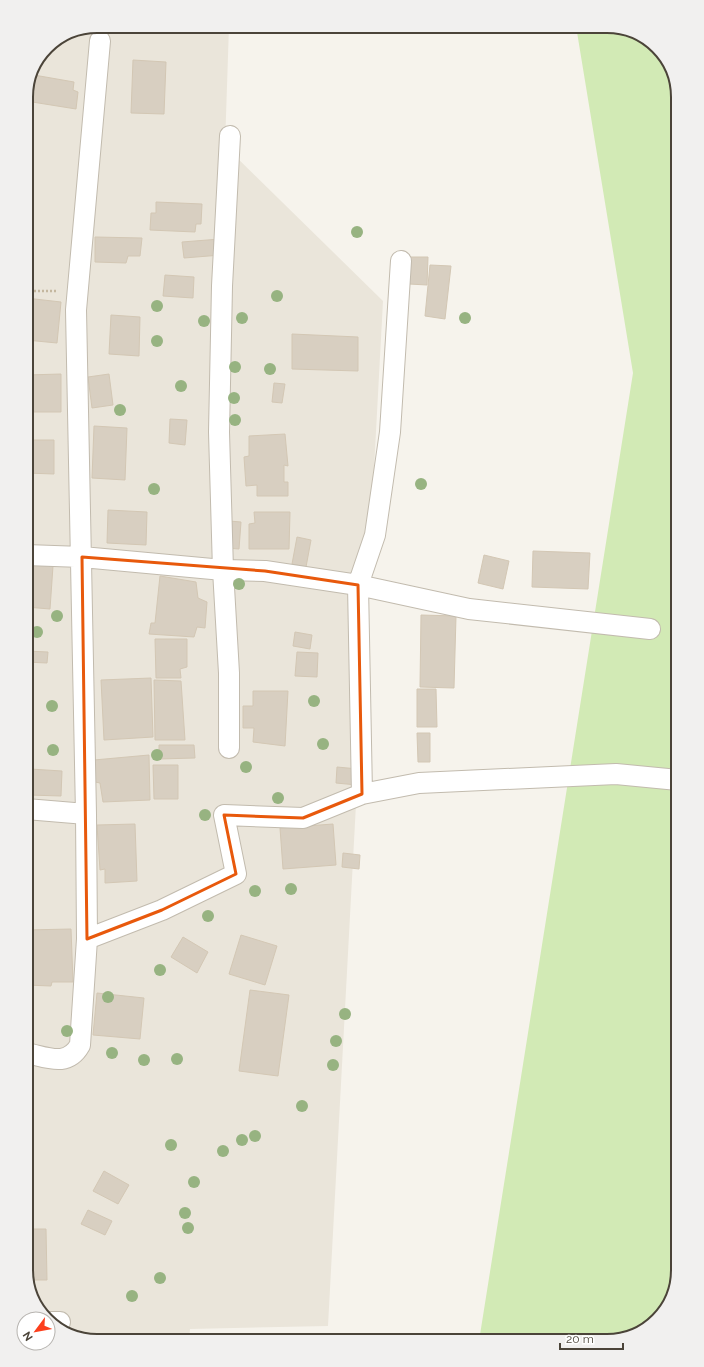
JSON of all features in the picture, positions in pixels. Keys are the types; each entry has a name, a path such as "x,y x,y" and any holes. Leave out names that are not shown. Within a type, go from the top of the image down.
{"street":[{"path":"33,1055 58,1060 68,1058 75,1054 80,1045 87,939 82,557 76,310 100,41"},
{"path":"229,748 229,673 223,570 219,432 222,286 230,136"},
{"path":"362,794 358,585 375,535 390,432 401,261"},
{"path":"33,555 82,557 223,570 265,571 358,585 421,600 470,609 650,629"},
{"path":"87,939 162,910 236,874 224,815 303,818 362,794 419,783 616,774 671,779"},
{"path":"33,810 86,814"}],"path":[{"path":"33,291 78,291"}],"highlighted area":[{"path":"82,557 265,571 358,585 362,794 303,818 224,815 236,874 162,910 87,939 86,814"}],"shaded area":[{"path":"229,33 225,146 383,301 328,1326 190,1329 190,1334 84,1333 76,1331 61,1323 56,1319 56,1311 48,1311 46,1309 38,1295 34,1283 33,93 35,80 46,58 61,44 84,34"}],"green space":[{"path":"577,33 620,34 628,36 643,44 660,61 666,72 670,84 671,97 671,1270 668,1291 660,1306 643,1323 632,1329 620,1333 607,1334 480,1334 633,373"}],"building":[{"path":"133,60 166,62 164,114 131,113"},
{"path":"37,76 74,82 73,90 78,92 76,109 33,102 33,93"},
{"path":"156,202 202,204 201,224 196,224 195,232 150,230 151,213 156,213"},
{"path":"95,237 142,238 140,256 128,256 126,263 95,262"},
{"path":"220,239 221,255 184,258 182,242"},
{"path":"409,257 428,257 427,285 409,284"},
{"path":"430,265 451,266 445,319 425,316"},
{"path":"165,275 194,277 193,298 163,296"},
{"path":"33,299 61,302 57,343 33,341"},
{"path":"111,315 140,317 139,356 109,354"},
{"path":"292,334 358,337 358,371 292,369"},
{"path":"61,374 61,412 33,412 33,375"},
{"path":"109,374 113,405 92,408 88,377"},
{"path":"274,383 285,384 282,403 272,402"},
{"path":"170,419 187,420 185,445 169,443"},
{"path":"94,426 127,428 125,480 92,478"},
{"path":"285,434 288,466 284,465 284,482 288,482 288,496 257,496 257,485 246,486 244,457 249,456 249,436"},
{"path":"33,440 54,440 54,474 33,473"},
{"path":"108,510 147,512 146,545 107,543"},
{"path":"254,512 290,512 289,549 249,549 249,524 255,523"},
{"path":"229,521 241,522 239,549 226,548"},
{"path":"297,537 311,540 306,567 292,564"},
{"path":"533,551 590,553 588,589 532,587"},
{"path":"484,555 509,561 503,589 478,583"},
{"path":"33,564 53,566 50,609 33,608"},
{"path":"160,576 196,582 198,598 207,602 205,628 197,627 194,637 149,634 151,623 155,623"},
{"path":"421,615 456,616 454,688 420,687"},
{"path":"295,632 312,635 310,649 293,646"},
{"path":"155,639 187,639 187,667 180,669 181,678 156,678"},
{"path":"33,651 48,652 47,663 33,662"},
{"path":"297,652 318,653 317,677 295,676"},
{"path":"151,678 153,737 104,740 101,680"},
{"path":"154,680 181,681 185,740 155,740"},
{"path":"417,689 436,689 437,727 417,727"},
{"path":"253,691 288,691 285,746 253,742 254,728 243,728 243,706 253,706"},
{"path":"417,733 430,733 430,762 418,762"},
{"path":"159,745 194,745 195,758 159,759"},
{"path":"149,755 150,800 103,802 100,783 95,782 94,760"},
{"path":"153,765 178,765 178,799 154,799"},
{"path":"337,767 358,769 357,785 336,783"},
{"path":"33,769 62,771 61,796 33,795"},
{"path":"135,824 137,881 105,883 105,869 100,870 97,825"},
{"path":"333,824 336,865 283,869 280,828"},
{"path":"343,853 360,855 359,869 342,867"},
{"path":"71,929 73,982 52,982 51,986 33,985 33,930"},
{"path":"241,935 277,946 265,985 229,974"},
{"path":"183,937 208,952 197,973 171,957"},
{"path":"250,990 289,995 278,1076 239,1071"},
{"path":"97,993 144,998 140,1039 93,1035"},
{"path":"104,1171 129,1185 118,1204 93,1191"},
{"path":"88,1210 112,1221 105,1235 81,1224"},
{"path":"33,1229 46,1229 47,1280 34,1280"}]}
